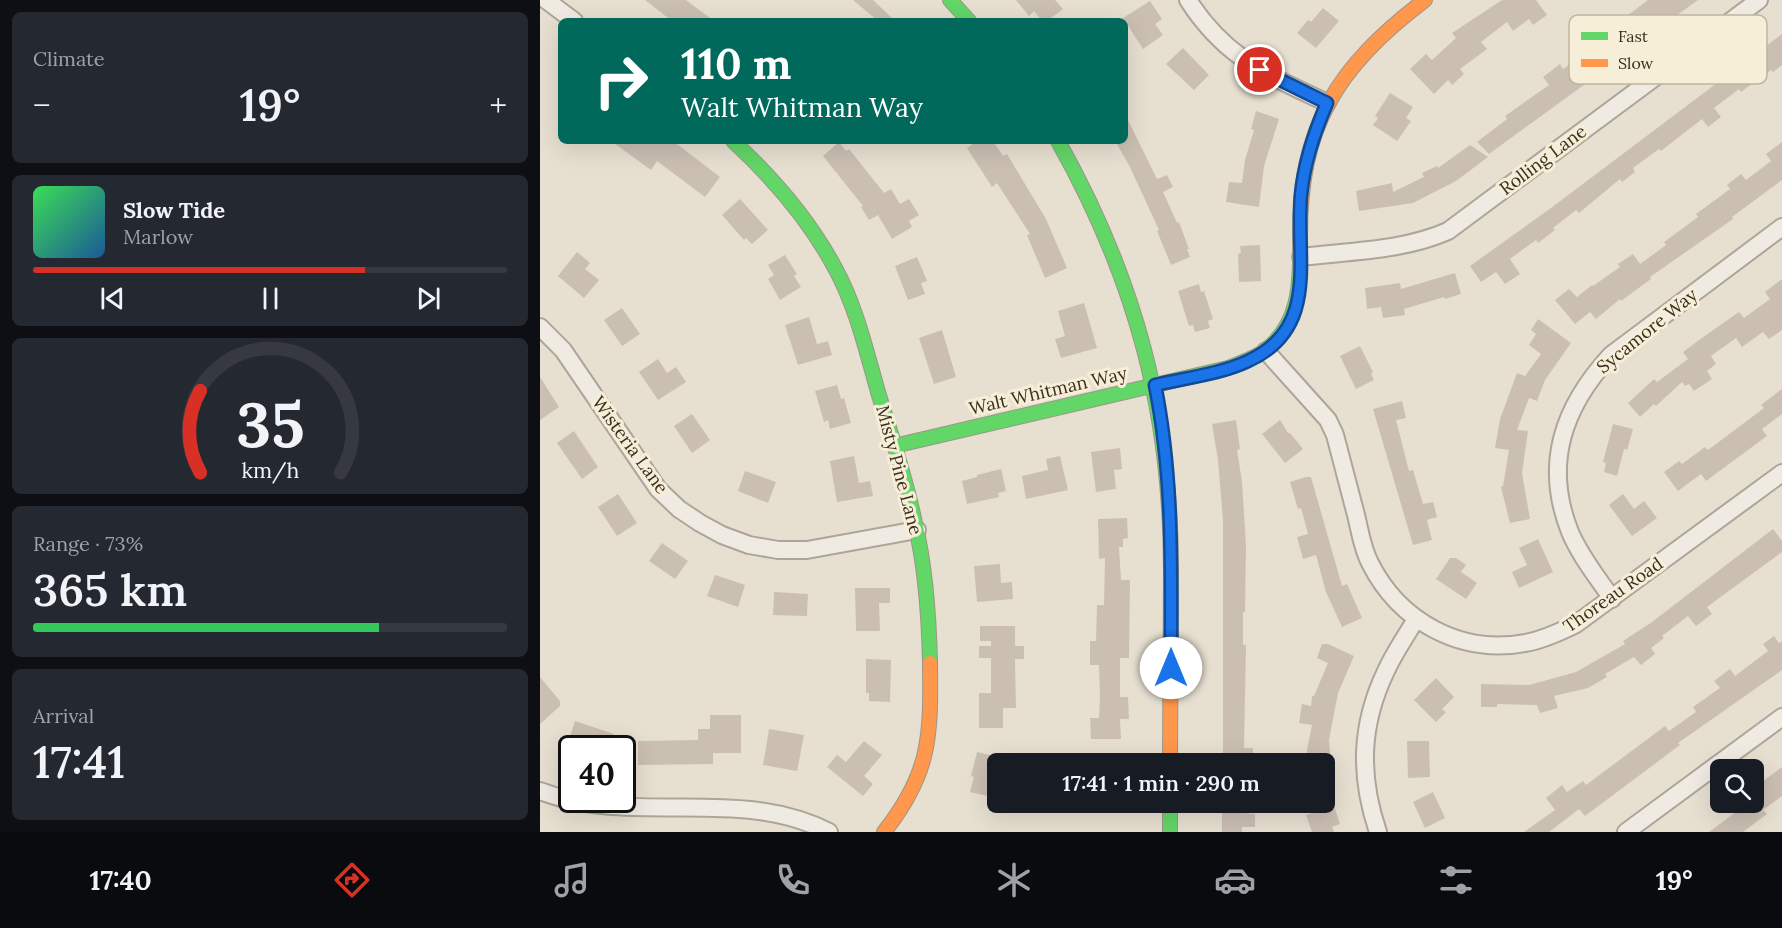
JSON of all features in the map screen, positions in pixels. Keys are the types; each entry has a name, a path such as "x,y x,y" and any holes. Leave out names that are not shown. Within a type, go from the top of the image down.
{"street":[{"path":"546,0 570,18"},
{"path":"950,0 966,18"},
{"path":"1188,0 1211,31 1233,52 1260,70 1327,103"},
{"name":"Walt Whitman Way","path":"894,446 1228,368 1248,362 1266,351 1290,324 1297,308 1301,288 1300,197 1314,134 1327,103 1365,49 1391,25 1425,0"},
{"name":"Rolling Lane","path":"1739,15 1759,0"},
{"name":"Rolling Lane","path":"1301,257 1409,244 1428,240 1448,231 1646,84"},
{"name":"Misty Pine Lane","path":"736,144 787,195 813,231 836,269 854,309 917,531 930,640 931,694 928,742 914,789 884,832"},
{"path":"1060,144 1100,220 1121,270 1139,322 1155,385 1167,469 1171,524 1170,753"},
{"name":"Sycamore Way","path":"1611,599 1577,546 1562,506 1558,479 1560,452 1565,428 1575,402 1591,377 1611,355 1782,227"},
{"name":"Wisteria Lane","path":"540,327 563,350 658,489 679,509 700,524 749,545 778,550 807,550 917,531"},
{"name":"Thoreau Road","path":"1266,351 1328,420 1335,435 1365,551 1384,588 1416,619 1453,639 1475,645 1499,646 1526,643 1552,636 1576,624 1782,472"},
{"path":"1378,832 1369,807 1364,775 1367,726 1386,670 1416,619"},
{"path":"1626,832 1782,717"},
{"path":"540,791 560,799 587,805 750,808 786,814 829,832"},
{"path":"1170,813 1170,832"}],"building":[{"path":"645,0 686,0 710,18 668,18"},
{"path":"853,0 873,0 892,18 874,18"},
{"path":"1016,0 1055,0 1063,9 1051,18 1040,18 1034,11 1029,16"},
{"path":"1502,0 1536,0 1547,15 1533,25 1529,19 1513,31 1507,22 1481,42 1487,49 1460,69 1464,74 1452,85 1448,80 1434,94 1410,69 1426,54 1432,60 1456,38 1452,33"},
{"path":"1648,0 1698,0 1677,15 1628,15"},
{"path":"1150,1 1162,19 1155,24 1163,35 1143,49 1128,26 1128,18 1123,18"},
{"path":"1323,8 1339,21 1316,48 1297,33"},
{"path":"1782,34 1782,65 1773,72 1771,70 1767,73 1767,45"},
{"path":"1183,48 1209,75 1194,90 1166,64"},
{"path":"1560,64 1563,69 1569,65 1569,84 1585,84 1489,154 1477,142 1507,119 1505,116 1549,85 1543,77"},
{"path":"1716,84 1752,84 1741,92 1739,89 1714,108 1721,117 1708,127 1702,119 1661,151 1659,149 1633,168 1635,172 1622,182 1620,179 1579,213 1576,210 1538,243 1536,240 1510,259 1520,274 1505,284 1496,272 1481,282 1470,266"},
{"path":"1390,93 1413,107 1406,118 1411,121 1397,141 1373,125 1378,118 1375,116"},
{"path":"1256,111 1279,119 1264,166 1259,207 1226,202 1229,182 1242,183"},
{"path":"1128,120 1157,179 1167,175 1173,187 1163,192 1177,223 1179,222 1190,257 1171,265 1157,231 1159,230 1117,144 1128,144"},
{"path":"1782,142 1782,180 1732,217 1733,219 1650,277 1651,279 1621,301 1620,299 1596,319 1590,312 1575,324 1555,300 1569,289 1577,297 1620,267 1618,264 1633,254 1640,264 1666,245 1664,242 1698,217 1696,214 1730,189 1727,185 1741,174 1746,180 1771,161 1766,154"},
{"path":"615,144 677,144 720,177 705,197 657,161 651,170"},
{"path":"837,144 841,144 846,151 849,149 884,193 891,189 900,204 909,199 919,215 909,221 912,227 892,239 878,215 869,220 861,207 863,206 823,156"},
{"path":"973,144 995,144 1003,156 1007,154 1046,219 1067,268 1045,278 1027,235 1030,234 997,183 992,187 967,148"},
{"path":"1470,145 1488,157 1456,181 1413,203 1359,211 1356,191 1392,183 1393,192 1424,177 1422,173 1437,166 1438,168"},
{"path":"740,199 768,230 752,244 746,238 744,240 722,215"},
{"path":"1260,245 1261,281 1239,282 1240,246"},
{"path":"577,252 590,263 585,269 599,280 584,298 558,276"},
{"path":"785,255 797,274 794,276 801,287 780,300 768,279 774,275 768,265"},
{"path":"917,257 927,281 921,283 925,294 908,300 895,266"},
{"path":"1455,273 1461,294 1404,309 1405,315 1383,318 1381,307 1367,309 1365,288 1400,283 1401,289"},
{"path":"1782,279 1782,330 1769,339 1763,332 1742,347 1736,338 1711,356 1716,364 1707,371 1712,379 1694,391 1689,384 1685,386 1682,382 1640,417 1628,403 1654,379 1657,382 1688,359 1683,352 1699,340 1739,312 1744,318 1770,299 1765,292"},
{"path":"1199,284 1201,292 1204,291 1213,319 1208,321 1210,328 1195,332 1193,325 1189,326 1178,291"},
{"path":"1084,303 1097,348 1061,358 1055,339 1065,336 1058,311"},
{"path":"622,308 640,334 622,346 604,320"},
{"path":"809,317 817,344 828,341 832,355 798,365 785,325"},
{"path":"1538,319 1571,343 1545,380 1537,401 1529,398 1517,430 1528,431 1522,473 1530,519 1510,523 1501,487 1509,450 1495,448 1500,419 1517,373 1525,376 1541,354 1529,345 1536,334 1531,330"},
{"path":"942,330 956,377 934,384 919,338"},
{"path":"1360,346 1373,372 1371,374 1374,380 1356,389 1340,356"},
{"path":"658,359 667,373 676,367 686,382 658,400 639,372"},
{"path":"540,377 559,407 540,420"},
{"path":"837,385 841,399 844,398 851,423 830,429 828,420 824,422 815,391"},
{"path":"1782,389 1782,414 1762,429 1767,436 1706,481 1701,474 1678,491 1664,472 1679,461 1682,464 1705,447 1708,450 1764,408 1761,405"},
{"path":"1402,401 1406,418 1396,420 1409,471 1413,470 1423,504 1433,502 1437,517 1427,520 1432,540 1413,545 1373,409"},
{"path":"692,414 710,440 692,453 674,426"},
{"path":"1236,420 1240,449 1237,450 1242,482 1246,545 1245,612 1243,612 1243,645 1246,645 1244,748 1253,748 1253,753 1223,753 1223,520 1218,460 1212,424"},
{"path":"1280,420 1288,433 1303,449 1285,463 1262,434"},
{"path":"1613,424 1633,429 1627,450 1624,449 1617,476 1604,472 1606,463 1603,462"},
{"path":"574,431 598,467 582,479 557,443"},
{"path":"1120,448 1122,469 1114,470 1116,489 1096,492 1091,452"},
{"path":"854,456 859,483 870,481 873,496 837,502 830,461"},
{"path":"1060,456 1068,490 1026,499 1022,476 1048,470 1046,459"},
{"path":"1001,469 1006,491 998,493 999,497 967,504 962,481"},
{"path":"745,471 776,482 768,503 738,491"},
{"path":"1311,477 1342,586 1347,584 1362,618 1342,627 1326,592 1316,555 1303,559 1297,537 1308,534 1301,508 1298,509 1290,482"},
{"path":"618,494 637,523 617,536 598,507"},
{"path":"1623,494 1634,509 1644,501 1657,518 1632,536 1609,505"},
{"path":"1127,518 1128,538 1123,539 1123,547 1119,547 1121,580 1130,580 1129,658 1120,658 1120,697 1128,697 1129,719 1120,719 1121,739 1091,739 1090,718 1099,718 1100,698 1099,665 1090,665 1090,641 1096,641 1097,605 1104,605 1105,558 1099,559 1098,519"},
{"path":"1773,529 1782,541 1782,552 1707,607 1712,614 1696,626 1688,616 1662,636 1664,638 1651,648 1655,654 1641,665 1634,657 1605,674 1607,677 1588,688 1554,696 1558,708 1540,713 1537,705 1497,704 1497,707 1481,707 1481,684 1529,685 1576,672 1625,644 1623,641 1652,622"},
{"path":"1538,539 1553,572 1519,588 1512,572 1527,565 1519,548"},
{"path":"662,543 688,561 675,579 649,561"},
{"path":"1450,558 1456,558 1466,565 1461,572 1477,583 1466,599 1436,579"},
{"path":"1000,564 1001,583 1012,582 1013,599 977,602 974,566"},
{"path":"715,575 745,585 738,607 707,596"},
{"path":"855,588 890,588 890,603 879,603 880,631 856,631"},
{"path":"774,592 808,594 807,616 773,615"},
{"path":"980,626 1015,626 1015,646 1024,646 1024,659 1015,659 1016,708 1003,708 1003,728 979,728 979,693 991,693 991,658 979,658 979,646 991,646 991,641 980,641"},
{"path":"1774,636 1779,643 1782,641 1782,670 1678,743 1680,745 1585,816 1579,809 1549,832 1524,832 1555,810 1546,798 1562,785 1567,792 1583,781 1586,785 1665,726 1669,731 1696,712 1693,707 1720,688 1714,681 1730,669 1735,676 1768,651 1763,644"},
{"path":"1322,644 1328,644 1354,656 1338,693 1329,740 1330,753 1307,753 1312,725 1299,723 1302,704 1311,706 1312,696 1328,663 1317,658"},
{"path":"866,659 891,660 890,702 869,701 869,693 866,693"},
{"path":"540,677 560,701 560,706 540,724"},
{"path":"1436,678 1454,697 1442,709 1446,712 1436,722 1414,700"},
{"path":"710,715 741,715 741,753 713,753 713,764 638,765 638,741 698,740 698,729 710,729"},
{"path":"575,721 614,734 614,735 571,735"},
{"path":"769,729 804,735 797,771 763,765"},
{"path":"864,741 882,755 864,776 873,784 863,796 827,767 837,755 846,762"},
{"path":"1407,741 1429,741 1430,777 1408,778"},
{"path":"977,752 987,754 987,796 970,792 974,777 971,776"},
{"path":"1782,767 1782,796 1764,809 1764,780"},
{"path":"1433,792 1445,818 1425,828 1413,802"},
{"path":"1335,809 1340,824 1332,827 1334,832 1312,832 1306,815 1335,813"},
{"path":"1764,811 1767,814 1743,832 1709,832 1735,813 1764,813"},
{"path":"1222,813 1255,814 1255,827 1242,827 1242,832 1222,832"}],"traffic: fast":[{"path":"950,0 966,18"},
{"path":"736,144 776,185 814,233 842,283 855,313 903,473 919,540 928,610 930,663"},
{"path":"1060,144 1109,244 1144,348 1156,402 1164,456 1171,571"},
{"path":"894,446 1228,368 1255,357 1272,345 1290,319 1298,289 1300,240"},
{"path":"1170,813 1170,832"}],"traffic: slow":[{"path":"1300,240 1301,200 1307,164 1316,132 1329,103 1346,76 1368,50 1425,0"},
{"path":"1170,753 1171,571"},
{"path":"884,832 900,811 911,791 925,752 930,711 930,663"}],"route":[{"path":"1171,668 1171,524 1161,415 1155,385 1248,362 1266,351 1290,324 1297,308 1301,288 1300,197 1314,134 1327,103 1260,70"}]}
